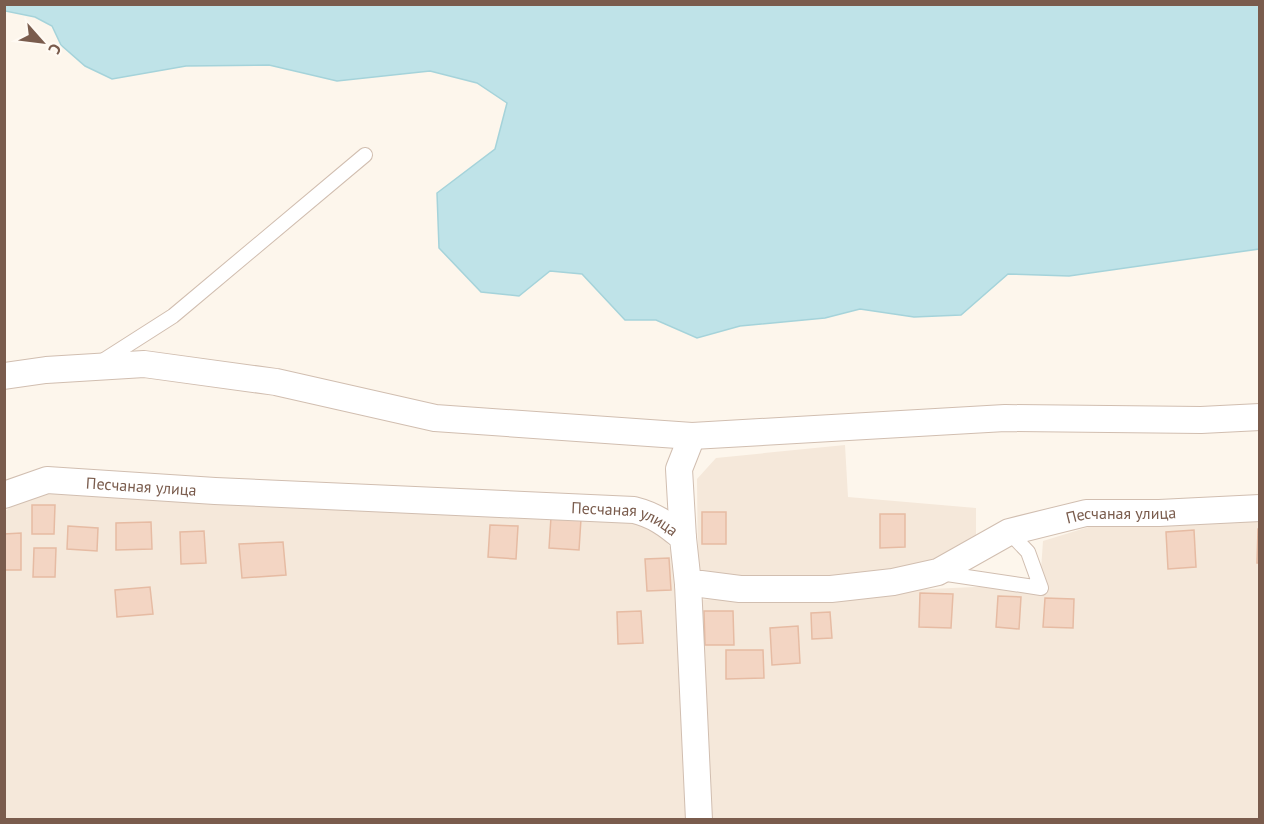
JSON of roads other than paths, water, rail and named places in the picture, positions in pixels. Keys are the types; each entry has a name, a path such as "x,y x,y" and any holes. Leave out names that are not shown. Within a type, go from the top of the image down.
{"street":[{"path":"4,376 46,370 144,364 276,382 435,418 692,436 1005,418 1201,420 1260,417"},
{"path":"683,538 679,469 692,436"},
{"name":"Песчаная улица","path":"4,495 47,480 227,492 633,510 650,514 667,524 683,538 688,584 740,589 831,589 893,582 938,572 1009,532 1086,513 1159,513 1260,507"},
{"path":"688,584 699,819"}],"lane":[{"path":"92,368 173,316 365,155"},
{"path":"938,572 1041,588 1028,552 1009,532"}],"water":[{"path":"5,4 1259,5 1259,249 1069,276 1008,274 961,315 914,317 860,309 825,318 740,326 697,338 656,320 625,320 582,274 550,271 519,296 481,292 439,248 437,193 495,149 507,103 477,83 430,71 337,81 269,65 186,66 112,79 85,66 61,45 52,26 35,17 5,11"}]}
